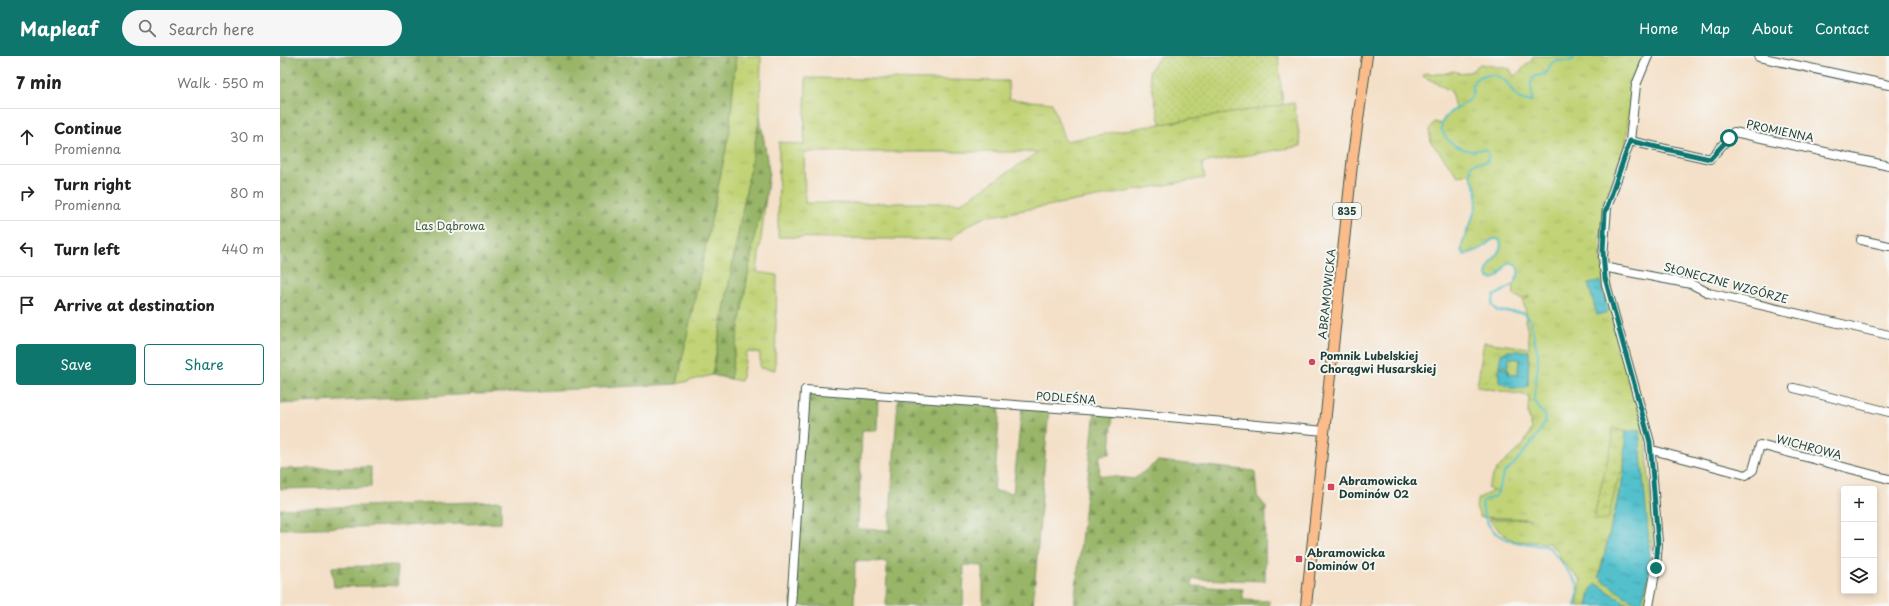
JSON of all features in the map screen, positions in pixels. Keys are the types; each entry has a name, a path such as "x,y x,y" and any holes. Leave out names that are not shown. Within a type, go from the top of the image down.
{"main road":[{"name":"ABRAMOWICKA","path":"1306,606 1352,162 1367,56"}],"street":[{"path":"1648,56 1636,85 1630,141 1605,213 1603,267 1606,284 1648,431 1651,451 1658,543 1656,568 1649,606"},
{"path":"1759,57 1889,85"},
{"name":"PROMIENNA","path":"1630,141 1710,159 1734,132 1889,166"},
{"path":"1861,240 1889,246"},
{"name":"SŁONECZNE WZGÓRZE","path":"1603,267 1691,284 1709,292 1889,335"},
{"path":"1794,388 1889,412"},
{"name":"PODLEŚNA","path":"791,606 805,390 1113,412 1324,432"},
{"name":"WICHROWA","path":"1651,451 1661,452 1746,475 1753,470 1760,445 1889,479"}],"green space":[{"name":"Las Dąbrowa","path":"280,56 736,56 729,134 677,384 280,404"},
{"path":"736,56 761,56 760,116 712,375 677,384 729,134"},
{"path":"1160,56 1278,56 1283,105 1160,124 1149,72"},
{"path":"1533,56 1643,56 1633,83 1626,143 1603,207 1600,255 1646,437 1654,549 1649,543 1624,473 1599,576 1641,604 1649,575 1652,577 1646,606 1630,606 1597,584 1591,589 1587,606 1577,606 1581,581 1561,560 1557,550 1549,543 1515,541 1504,535 1488,519 1531,519 1480,517 1476,507 1479,498 1493,491 1487,488 1496,470 1524,444 1532,429 1528,413 1529,396 1477,387 1484,342 1529,348 1528,331 1525,320 1527,316 1523,301 1530,296 1522,299 1514,295 1514,286 1518,274 1518,268 1514,263 1508,263 1496,278 1491,279 1486,275 1489,266 1500,250 1500,240 1493,239 1481,249 1464,255 1462,252 1462,245 1468,232 1475,209 1477,199 1476,189 1470,174 1458,176 1431,142 1429,130 1434,122 1441,124 1449,113 1455,108 1451,91 1423,76 1425,73 1442,74 1454,71 1462,74 1471,71 1480,64 1510,69 1514,77 1532,60","holes":["1529,352 1528,384 1526,388 1499,368 1508,369 1508,374 1518,375 1519,359 1509,358 1500,366 1501,354"]},
{"path":"806,78 1008,81 1009,99 1052,103 1065,141 1160,124 1294,103 1301,146 1202,163 1205,178 985,217 962,229 951,240 778,237 779,142 804,145","holes":["804,152 1037,152 961,203 805,203"]},
{"path":"760,116 769,171 766,197 756,228 730,379 712,375"},
{"path":"766,197 757,272 777,275 775,370 760,368 760,353 747,352 741,381 730,379 756,228"},
{"path":"805,390 878,395 877,430 862,430 858,529 889,530 898,397 1000,404 994,491 1013,493 1022,406 1049,408 1033,606 983,606 983,566 964,565 963,606 886,606 887,562 855,561 854,606 791,606"},
{"path":"1095,411 1113,412 1110,454 1100,455 1099,475 1134,479 1158,461 1255,471 1257,496 1266,507 1265,581 1192,579 1192,586 1243,589 1243,600 1269,601 1270,606 1074,606"},
{"path":"1612,428 1625,432 1624,473 1619,475 1608,519 1593,520 1612,442"},
{"path":"371,467 371,487 280,489 280,469"},
{"path":"501,501 501,523 280,529 280,509"},
{"path":"397,565 398,585 334,587 332,567"}],"water":[{"path":"1600,281 1608,312 1597,315 1588,283"},
{"path":"1507,351 1529,351 1528,385 1526,388 1511,388 1499,382 1499,368 1508,369 1508,374 1518,375 1519,359 1509,358 1508,367 1499,366 1501,354"},
{"path":"1639,430 1650,554 1649,575 1641,604 1624,596 1599,577 1624,473 1625,432"},
{"path":"1597,584 1630,606 1587,606 1591,589"}],"waterway":[{"path":"1574,56 1573,60 1560,60 1553,62 1546,74 1533,78 1531,80 1532,100 1529,101 1523,100 1516,96 1507,83 1498,76 1485,75 1478,78 1473,84 1473,93 1468,101 1452,111 1441,124 1444,135 1451,143 1466,150 1472,151 1484,149 1489,153 1487,162 1475,163 1471,166 1470,170 1477,196 1473,217 1461,250 1464,255 1483,248 1493,239 1500,240 1501,247 1487,270 1488,278 1492,279 1498,277 1508,263 1514,263 1517,266 1519,272 1516,281 1513,285 1494,296 1492,305 1497,311 1524,313 1530,320 1538,354 1534,399 1540,410 1546,416 1545,422 1538,435 1514,464 1504,473 1496,496 1485,500 1482,503 1484,513 1491,528 1504,538 1521,543 1546,546 1550,548 1577,583 1578,593 1575,606"}],"place":[{"name":"Pomnik Lubelskiej Chorągwi Husarskiej","path":"1312,362"},
{"name":"Abramowicka Dominów 02","path":"1331,487"},
{"name":"Abramowicka Dominów 01","path":"1299,559"}],"route":[{"path":"1656,568 1658,543 1650,442 1606,284 1603,262 1605,213 1612,189 1630,141 1710,159 1729,138"}]}
